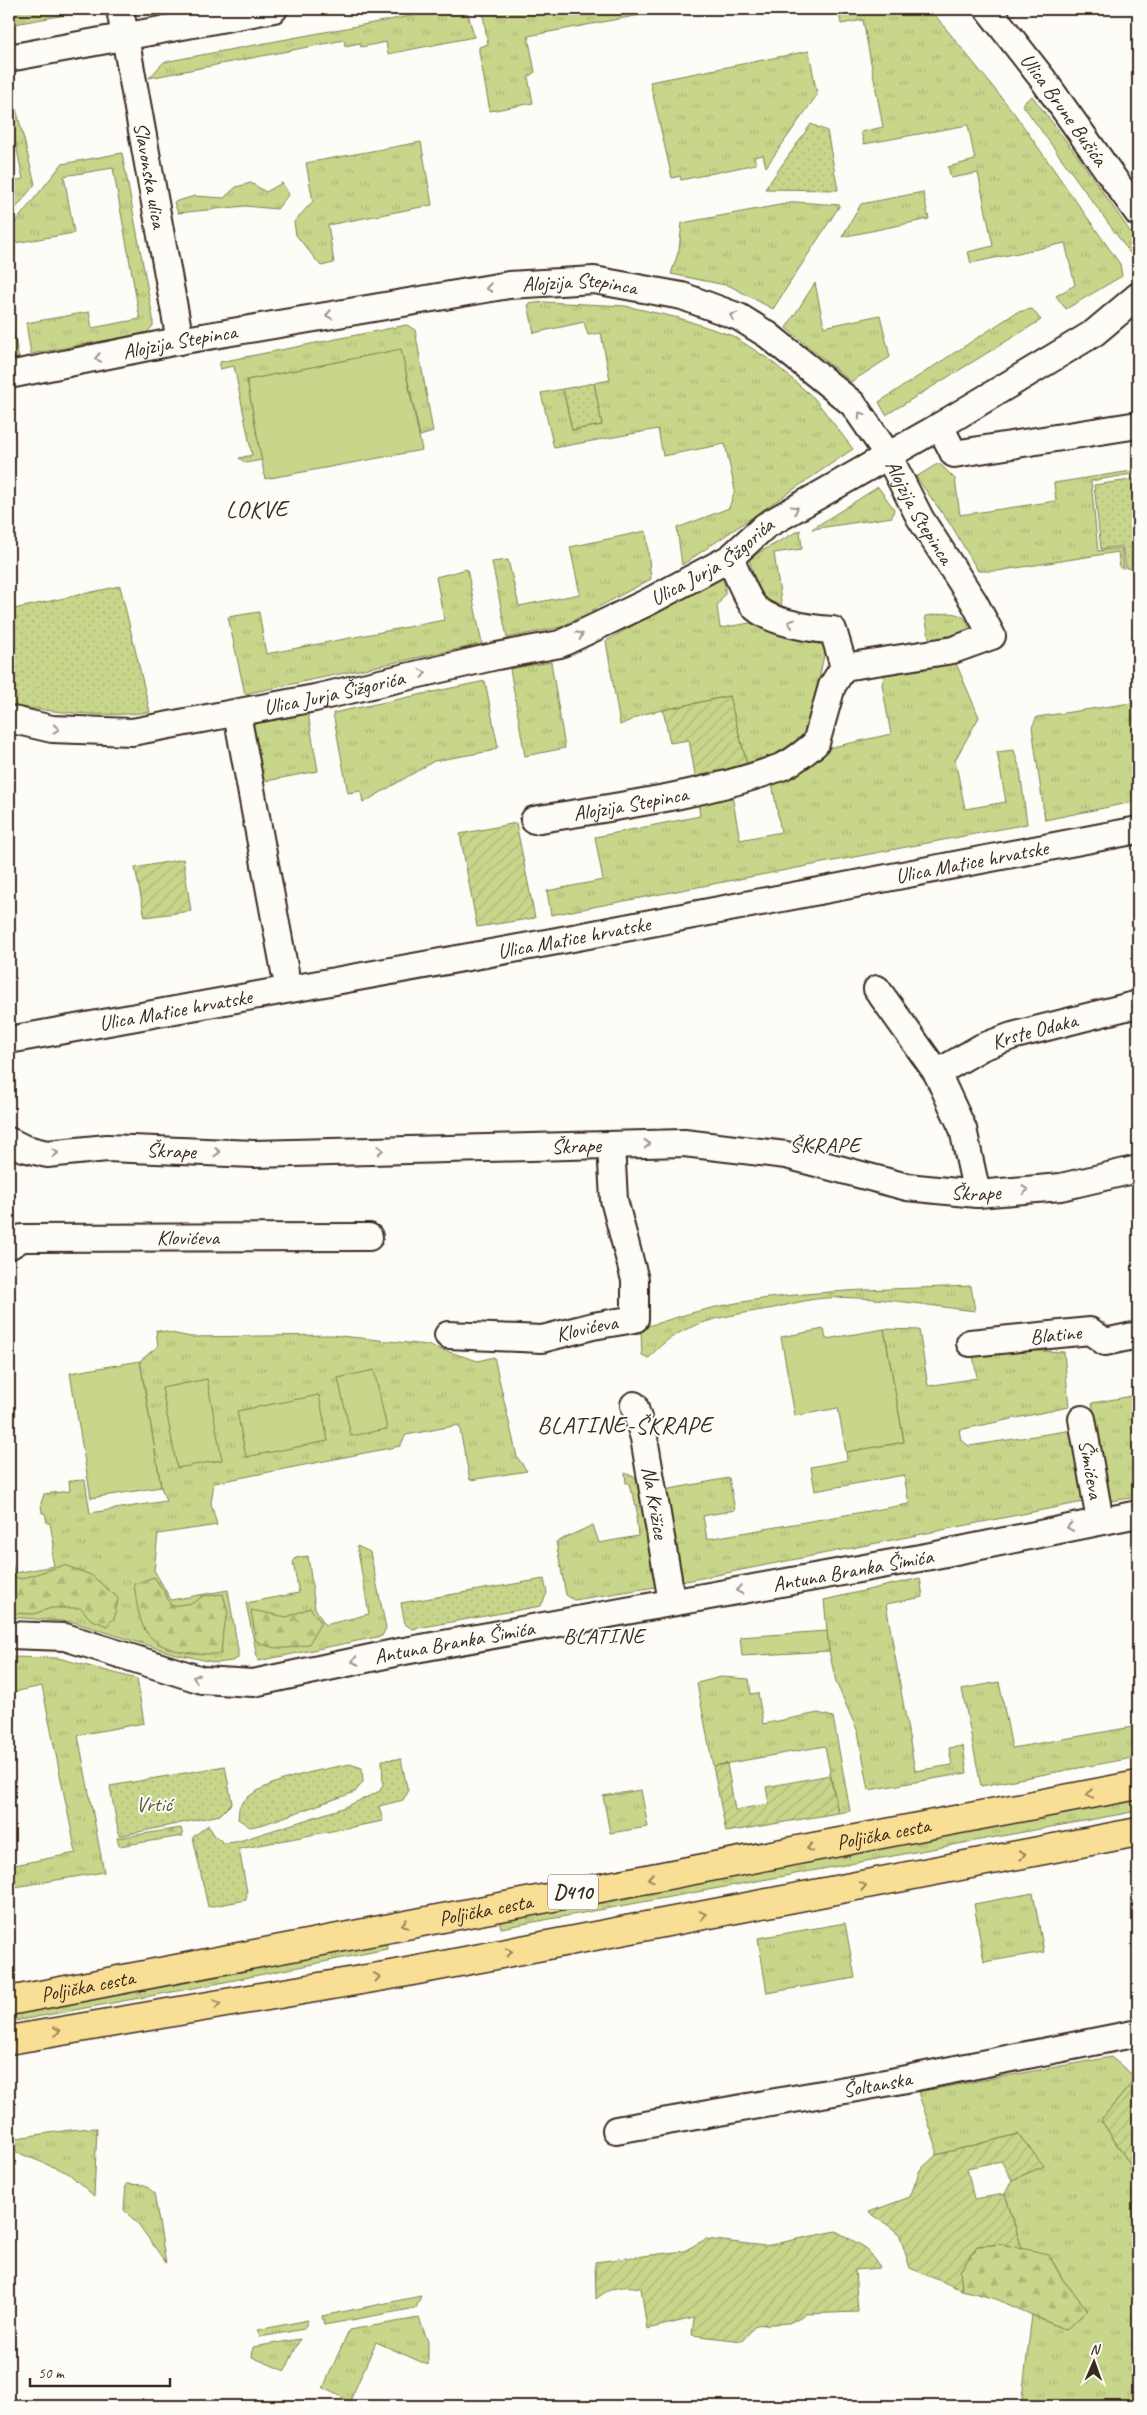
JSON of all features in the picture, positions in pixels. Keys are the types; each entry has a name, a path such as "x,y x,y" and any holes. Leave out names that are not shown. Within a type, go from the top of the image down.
{"main road":[{"name":"Poljička cesta","path":"9,2001 1138,1785"},
{"name":"Poljička cesta","path":"9,2040 402,1973 1138,1832"}],"street":[{"name":"Slavonska ulica","path":"120,9 180,341"},
{"path":"9,58 274,9"},
{"name":"Ulica Brune Bušića","path":"988,9 1042,78 1138,213"},
{"name":"Alojzija Stepinca","path":"9,376 180,341 508,285 594,280 682,296 739,317 768,335 853,404 888,455 920,518 974,602 992,636 953,650 844,668 832,686 816,743 783,766 706,788 625,805 534,820"},
{"name":"Ulica Jurja Šižgorića","path":"9,719 52,729 132,732 238,714 497,656 560,644 648,602 730,558 765,526 940,426 1094,332 1138,296"},
{"path":"940,426 954,454 1138,425"},
{"path":"730,558 753,605 768,616 810,629 833,630 844,668"},
{"name":"Ulica Jurja Šižgorića","path":"238,714 285,972"},
{"name":"Ulica Matice hrvatske","path":"9,1040 548,942 1138,830"},
{"path":"877,989 937,1073 963,1129 977,1194"},
{"name":"Krste Odaka","path":"937,1073 982,1047 1012,1036 1138,1004"},
{"name":"Škrape","path":"9,1141 22,1148 47,1154 107,1148 254,1154 684,1143 786,1155 907,1187 977,1194 1061,1187 1138,1169"},
{"name":"Klovićeva","path":"448,1335 542,1339 593,1326 635,1319 635,1280 614,1200 611,1145"},
{"name":"Klovićeva","path":"9,1246 22,1238 369,1237"},
{"name":"Blatine","path":"970,1343 1090,1331 1105,1342 1138,1335"},
{"name":"Na Križice","path":"634,1405 644,1438 672,1602"},
{"name":"Šimićeva","path":"1082,1419 1119,1518"},
{"name":"Antuna Branka Šimića","path":"9,1635 64,1637 202,1680 253,1682 409,1650 931,1556 1119,1518"},
{"name":"Šoltanska","path":"616,2130 891,2082 1138,2033"}],"green space":[{"path":"9,9 80,9 76,13 9,25"},
{"path":"448,9 467,9 474,37 388,54 386,42 361,47 360,43 345,46 344,40 149,78 164,62"},
{"path":"482,9 672,9 528,36 535,72 528,77 533,103 490,111 479,52 479,47 488,44"},
{"path":"859,9 930,9 1014,113 1120,264 1122,276 1066,309 1056,296 1075,285 1065,243 971,263 968,252 993,246 978,173 951,178 948,167 975,160 968,125 864,144 861,132 883,127 863,20 841,24 839,13"},
{"path":"809,51 817,95 766,167 763,155 754,157 756,164 681,180 680,176 672,178 650,82"},
{"path":"12,92 35,184 9,217 9,182 23,179 14,135 9,136 9,93"},
{"path":"1032,96 1079,158 1138,243 1138,252 1132,256 1022,104"},
{"path":"811,124 827,131 838,190 765,189"},
{"path":"421,142 432,205 328,225 334,263 321,266 296,235 294,222 313,201 306,163"},
{"path":"122,153 153,326 146,333 31,354 26,323 89,312 92,328 140,319 113,168 64,176 74,233 9,244 9,230 62,164"},
{"path":"251,183 266,192 282,183 289,194 277,209 245,206 178,213 174,202 195,196 224,198 236,187"},
{"path":"923,192 929,219 842,237 861,204"},
{"path":"796,202 840,205 773,309 730,286 671,274 679,250 682,223"},
{"path":"815,283 824,327 880,315 890,357 851,382 786,328"},
{"path":"544,302 625,306 679,318 733,336 770,360 814,398 853,449 682,565 677,528 729,508 735,490 725,444 663,456 658,429 554,448 541,393 563,389 572,430 602,425 594,383 610,380 601,333 588,335 584,322 534,333 528,304"},
{"path":"9,305 19,360 9,363"},
{"path":"1032,309 1041,320 886,415 879,402 1017,312"},
{"path":"407,325 415,330 433,432 420,436 401,350 247,380 262,460 246,463 239,458 252,455 234,366 220,369 220,362"},
{"path":"401,349 422,450 265,479 247,380"},
{"path":"594,383 602,425 572,430 563,389"},
{"path":"939,463 955,479 960,515 1056,501 1054,483 1138,470 1138,473 1091,481 1098,551 1121,548 1124,568 1120,568 1118,552 997,571 978,571 953,528 916,477"},
{"path":"1138,479 1138,570 1126,568 1122,546 1101,549 1094,485"},
{"path":"878,487 894,509 892,517 812,529"},
{"path":"800,530 802,549 774,553 782,608 760,600 749,558"},
{"path":"646,531 651,579 561,627 507,638 492,562 508,560 519,606 580,594 570,547"},
{"path":"467,569 482,644 245,694 228,617 259,612 266,654 444,620 436,577"},
{"path":"725,573 725,594 717,606 720,628 762,621 804,641 826,646 807,736 782,754 748,768 729,696 644,714 620,725 606,641"},
{"path":"120,586 150,712 97,714 61,712 9,705 9,610"},
{"path":"949,613 964,618 970,632 931,647 925,616"},
{"path":"955,661 979,717 955,760 965,809 1006,802 997,752 1014,750 1020,770 1027,824 551,915 547,891 603,880 595,837 700,816 698,801 731,790 740,840 781,832 772,783 824,749 891,734 882,685 885,673"},
{"path":"551,662 565,748 525,756 510,669"},
{"path":"485,681 498,747 491,751 434,761 363,803 361,791 348,793 333,713"},
{"path":"729,696 748,768 696,780 689,740 670,743 663,710"},
{"path":"1138,702 1138,801 1045,820 1032,727 1037,717"},
{"path":"308,714 318,771 261,782 252,724"},
{"path":"516,823 535,918 477,927 460,834"},
{"path":"183,859 191,911 145,917 135,868"},
{"path":"971,1286 975,1311 881,1299 843,1297 820,1299 723,1317 706,1322 675,1335 661,1345 649,1358 642,1355 641,1331 648,1326 736,1303 803,1294"},
{"path":"824,1329 826,1339 884,1329 904,1442 846,1452 838,1408 795,1416 781,1337"},
{"path":"884,1329 919,1330 928,1386 977,1378 973,1355 997,1349 1064,1352 1069,1407 959,1430 961,1440 969,1446 1073,1430 1088,1501 686,1581 675,1578 659,1491 729,1478 735,1510 703,1516 707,1539 909,1504 904,1475 815,1491 811,1467 847,1460 846,1452 904,1442"},
{"path":"156,1330 191,1337 331,1335 427,1345 478,1361 494,1357 517,1457 527,1471 470,1480 459,1425 406,1435 400,1446 214,1483 211,1503 217,1525 158,1534 154,1570 171,1600 228,1590 238,1650 238,1658 232,1661 217,1663 172,1653 73,1622 9,1617 9,1555 15,1573 54,1566 52,1556 54,1545 50,1523 47,1523 45,1513 42,1513 41,1503 44,1494 70,1491 69,1481 85,1480 90,1513 166,1501 161,1487 140,1361 158,1346"},
{"path":"140,1361 161,1487 91,1498 70,1373"},
{"path":"374,1370 387,1429 351,1436 338,1378"},
{"path":"207,1379 222,1460 177,1468 162,1388"},
{"path":"319,1395 328,1441 246,1457 237,1411"},
{"path":"1138,1395 1138,1497 1110,1501 1092,1403"},
{"path":"625,1473 641,1480 659,1580 655,1587 574,1600 566,1595 556,1542 593,1525 599,1543 638,1536 636,1516 638,1516 633,1493 631,1493 629,1483 626,1483"},
{"path":"357,1546 370,1552 386,1628 382,1636 258,1661 246,1603 299,1593 293,1562 296,1558 308,1556 315,1608 325,1625 369,1614"},
{"path":"64,1565 91,1575 118,1598 115,1616 107,1626 90,1619 81,1608 51,1608 34,1614 9,1613 9,1575 21,1579"},
{"path":"154,1577 164,1591 171,1606 193,1603 203,1596 223,1594 228,1613 223,1630 221,1654 179,1651 159,1644 151,1638 141,1620 134,1584"},
{"path":"920,1578 923,1597 886,1604 915,1771 952,1765 949,1748 963,1746 967,1773 869,1790 858,1732 836,1682 829,1651 824,1600"},
{"name":"Blatine","path":"544,1579 547,1593 541,1606 412,1629 405,1624 401,1603"},
{"path":"310,1608 321,1622 309,1644 276,1648 256,1641 251,1610 287,1617"},
{"path":"827,1631 829,1651 742,1656 740,1637"},
{"path":"9,1657 58,1658 137,1679 144,1723 78,1735 104,1872 9,1888 9,1866 76,1853 42,1686 9,1693"},
{"path":"721,1677 749,1679 751,1694 758,1693 763,1724 818,1713 833,1717 850,1811 838,1813 825,1746 713,1766 697,1683"},
{"path":"999,1682 1012,1748 1138,1726 1138,1757 981,1786 962,1689"},
{"path":"401,1759 408,1792 403,1800 379,1806 383,1821 239,1849 247,1892 246,1900 208,1907 193,1837 208,1825 215,1836 224,1843 236,1842 343,1808 380,1791 383,1784 382,1760"},
{"path":"350,1764 362,1768 363,1782 355,1792 264,1824 250,1827 238,1819 241,1804 262,1788 292,1777"},
{"path":"727,1764 735,1810 769,1804 766,1787 830,1775 838,1813 726,1832 713,1766"},
{"name":"Vrtić","path":"225,1766 232,1803 220,1815 119,1836 110,1786"},
{"path":"641,1790 648,1827 610,1833 603,1796"},
{"path":"1138,1796 1138,1811 501,1928 499,1919"},
{"path":"181,1828 183,1836 119,1846 117,1838"},
{"path":"1033,1893 1044,1952 984,1962 974,1904"},
{"path":"845,1923 855,1978 767,1993 758,1938"},
{"path":"386,1939 387,1949 210,1985 9,2022 9,2012"},
{"path":"1111,2057 1136,2078 1101,2120 1138,2177 1138,2406 1021,2406 1032,2315 1066,2330 1088,2310 1063,2280 1049,2255 1022,2249 1005,2194 1012,2180 1043,2166 1018,2134 936,2155 936,2145 918,2092"},
{"path":"1136,2078 1138,2080 1138,2177 1101,2120"},
{"path":"97,2128 94,2196 68,2173 9,2149 9,2139"},
{"path":"1018,2134 1044,2166 1012,2180 1001,2161 967,2168 974,2199 1005,2194 1022,2249 1003,2244 977,2246 960,2271 962,2290 910,2268 899,2233 869,2212 910,2197 920,2170 936,2155"},
{"path":"126,2184 145,2185 154,2193 166,2263 139,2225 124,2210"},
{"path":"836,2231 866,2248 880,2268 855,2270 858,2312 806,2314 789,2323 756,2325 742,2341 692,2335 694,2318 647,2329 641,2288 612,2289 596,2299 595,2262 684,2251 706,2239 765,2246"},
{"path":"1003,2244 1048,2254 1063,2280 1088,2310 1066,2330 996,2299 962,2290 960,2271 977,2246"},
{"path":"421,2296 416,2308 324,2325 322,2316"},
{"path":"419,2318 428,2342 428,2365 376,2342 350,2401 323,2388 349,2330"},
{"path":"308,2320 304,2329 260,2337 258,2330"},
{"path":"300,2339 285,2371 252,2357 253,2347"}],"district":[{"name":"LOKVE","path":"257,509"},
{"name":"ŠKRAPE","path":"825,1145"},
{"name":"BLATINE-ŠKRAPE","path":"625,1425"},
{"name":"BLATINE","path":"604,1636"}]}
